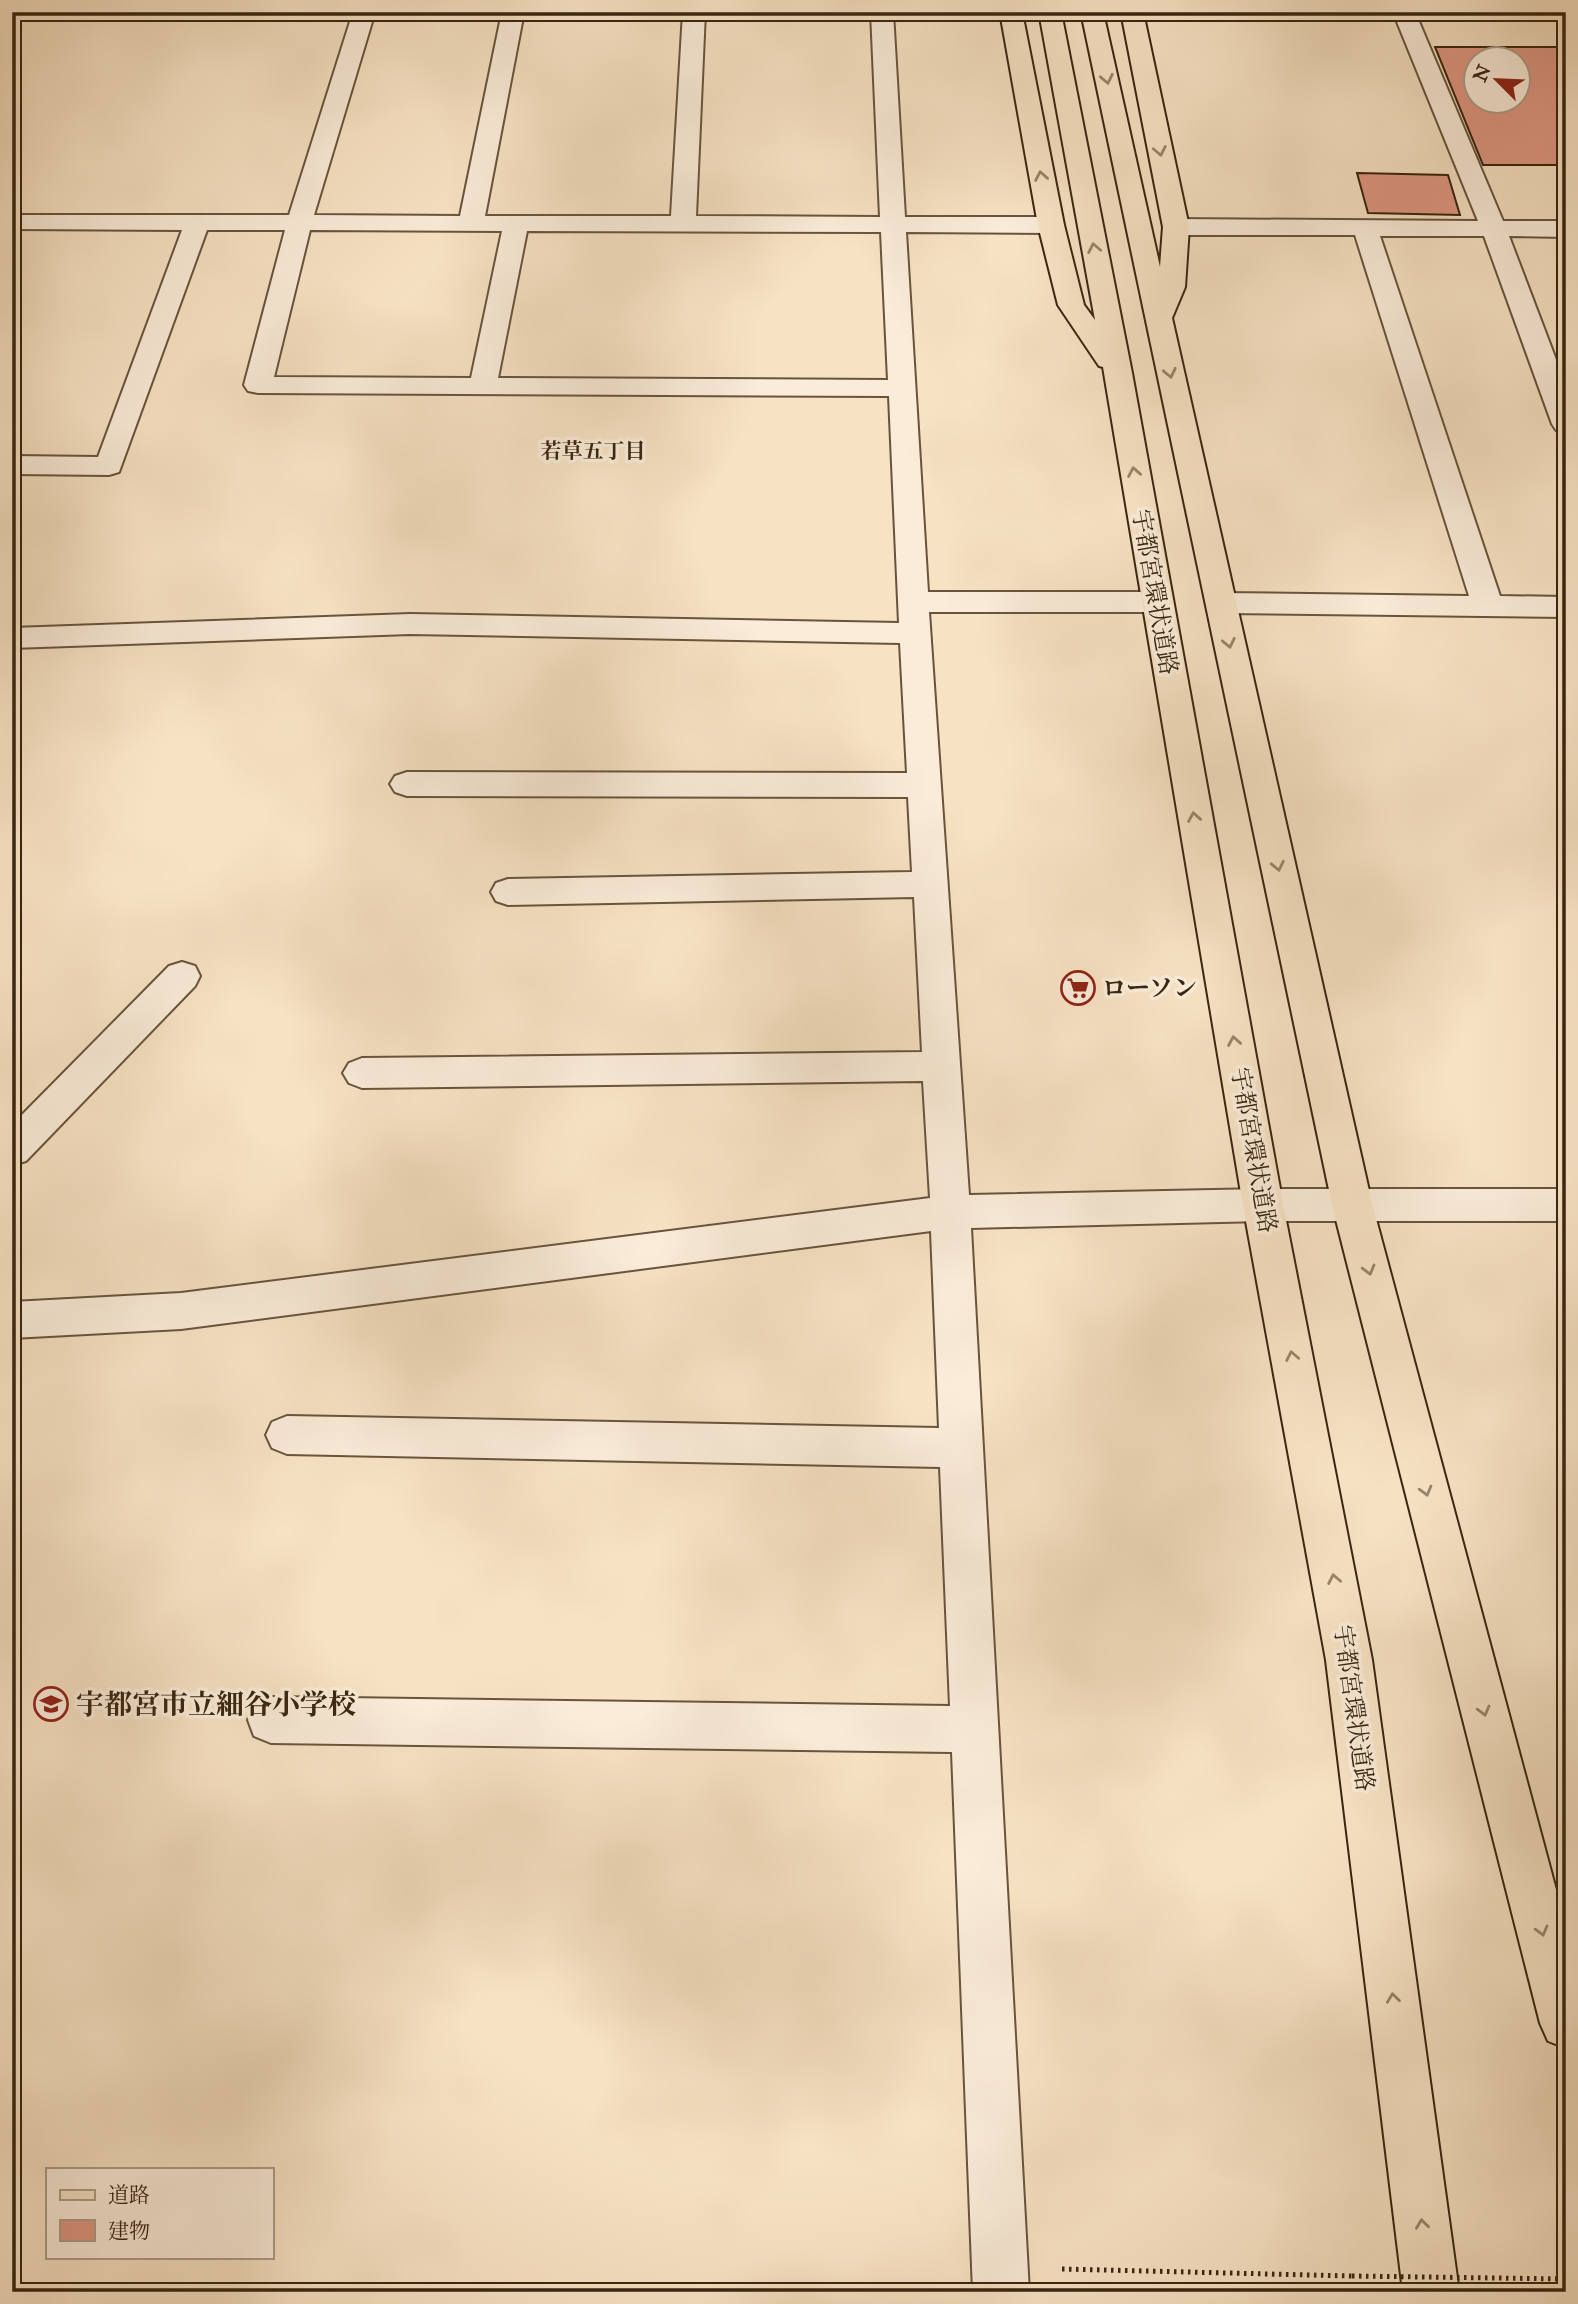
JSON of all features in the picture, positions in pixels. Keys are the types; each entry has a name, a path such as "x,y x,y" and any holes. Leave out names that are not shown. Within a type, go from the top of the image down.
{"main road":[{"path":"1011,12 1051,225 1072,305 1118,373"},
{"name":"宇都宮環状道路","path":"1050,12 1118,373 1156,602 1264,1205 1349,1660 1431,2292"},
{"path":"1092,12 1352,1204 1566,2023"},
{"path":"1132,12 1176,227 1172,288 1159,323"}],"street":[{"path":"364,12 299,223 258,386 904,388"},
{"path":"471,223 513,12"},
{"path":"683,224 694,12"},
{"path":"883,12 924,785 950,1212 1001,2292"},
{"path":"1404,12 1494,229 1566,424"},
{"path":"12,222 1051,225"},
{"path":"12,466 109,466 197,223"},
{"path":"483,386 516,223"},
{"path":"1176,227 1566,229"},
{"path":"1365,229 1488,607"},
{"path":"12,638 410,624 915,617 1156,602"},
{"path":"1221,603 1566,607"},
{"path":"407,784 924,785"},
{"path":"508,892 930,884"},
{"path":"12,1150 181,976"},
{"path":"362,1073 941,1066"},
{"path":"12,1320 181,1311 950,1212 1352,1204 1566,1205"},
{"path":"286,1435 961,1448"},
{"path":"271,1720 974,1729"}],"path":[{"path":"1062,2269 1566,2279"}],"building":[{"path":"1435,47 1462,47 1462,113"},
{"path":"1532,47 1566,47 1566,165 1483,165 1463,116 1532,116"},
{"path":"1357,173 1448,175 1460,215 1368,213"}],"place":[{"name":"ローソン","path":"1078,988"},
{"name":"宇都宮市立細谷小学校","path":"51,1704"}],"district":[{"name":"若草五丁目","path":"593,451"}]}
